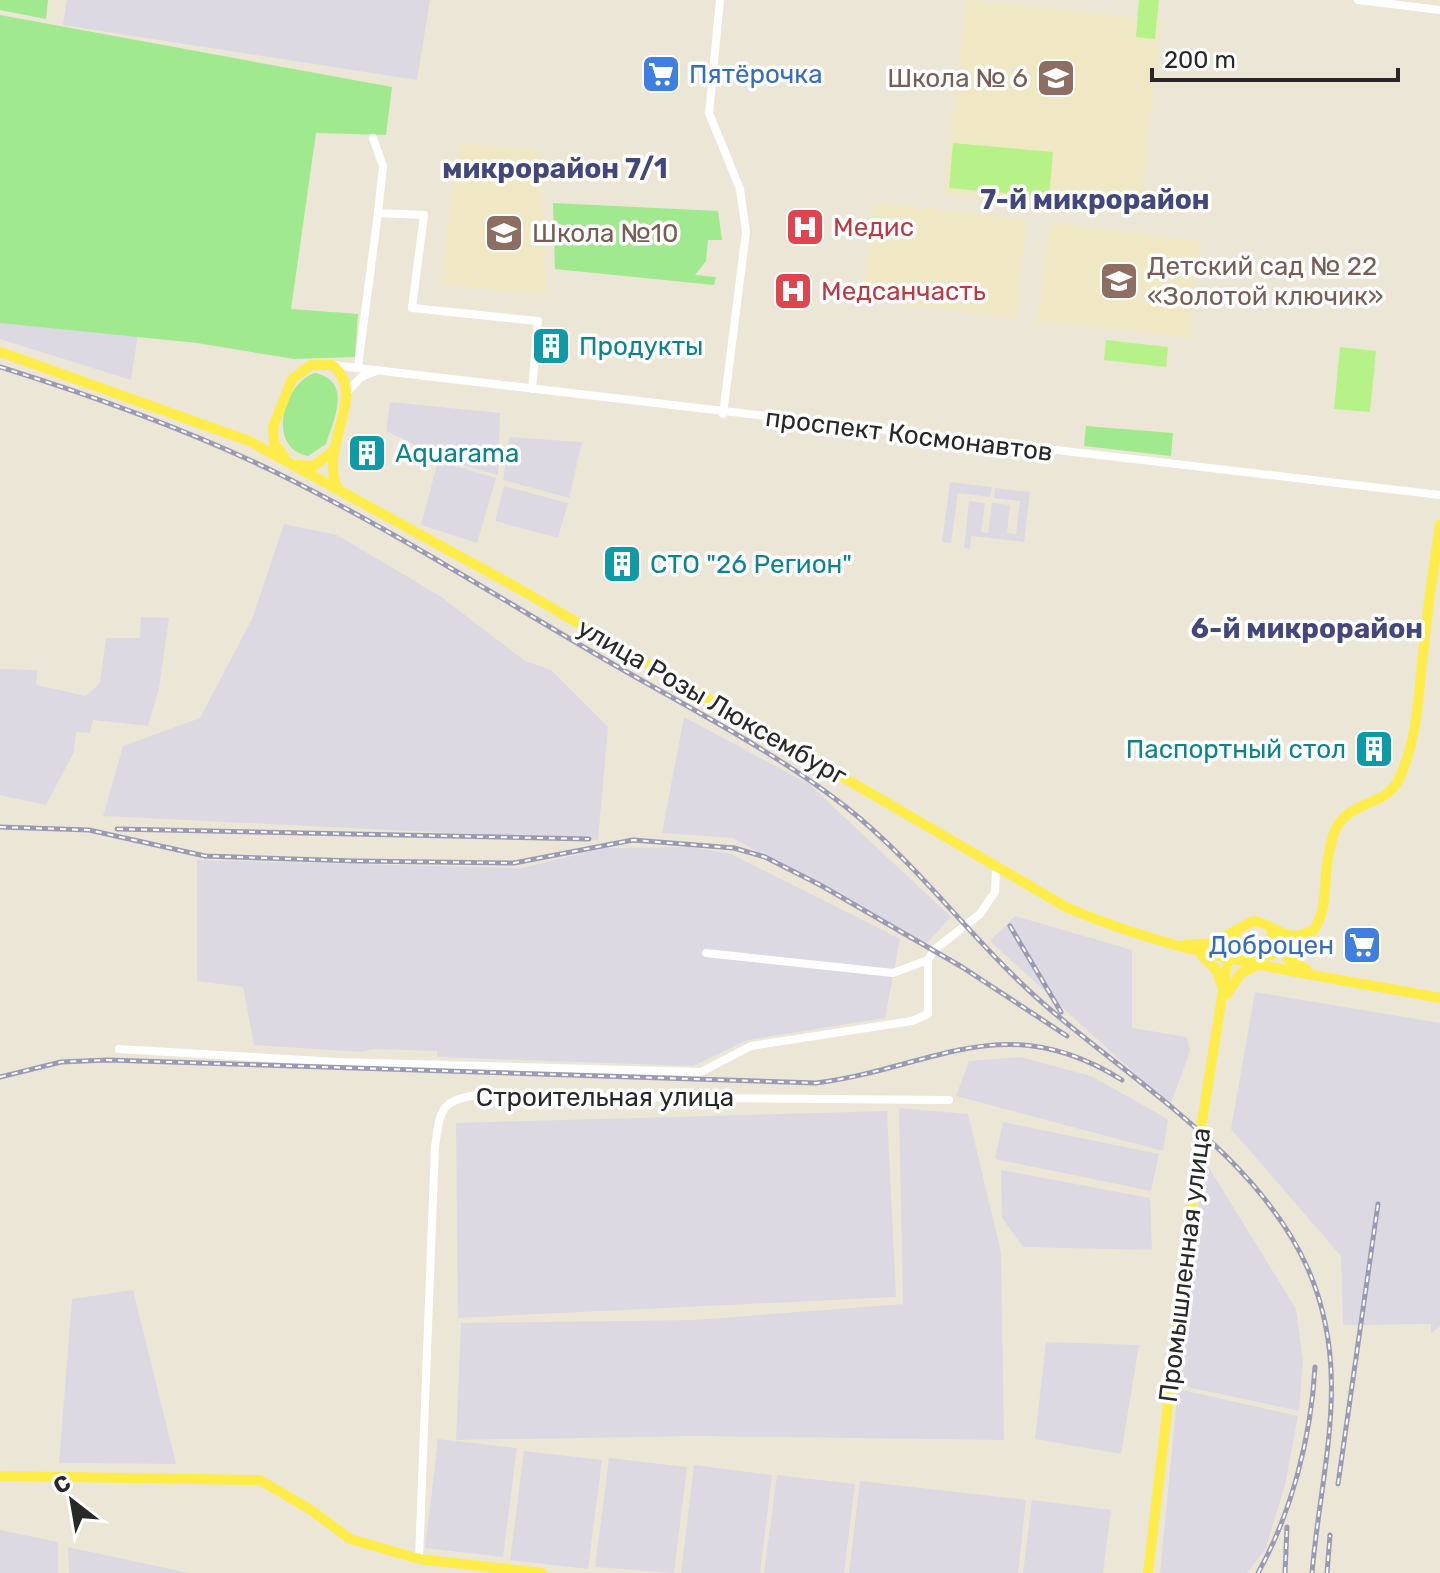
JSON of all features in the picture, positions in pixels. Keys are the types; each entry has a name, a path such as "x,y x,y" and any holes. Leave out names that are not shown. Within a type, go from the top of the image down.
{"main road":[{"name":"улица Розы Люксембург","path":"0,352 249,441 516,587 996,869 1100,922 1197,953 1260,961 1440,998"},
{"path":"333,451 314,466 291,464 276,447 273,427 296,374 311,365 332,365 342,374 348,391 330,469 338,489"},
{"path":"249,441 273,427"},
{"path":"1239,932 1238,948 1246,956 1260,961 1304,941 1316,928 1324,904 1335,830 1353,809 1395,786 1412,751 1440,524"},
{"path":"1179,945 1213,943 1258,921 1273,933 1281,951 1315,974"},
{"path":"1273,933 1299,936 1316,928"},
{"name":"Промышленная улица","path":"1148,1573 1200,1134 1228,959 1239,932"},
{"path":"1224,996 1236,979 1272,948 1273,933"},
{"path":"1197,953 1215,968 1224,996"},
{"path":"0,1476 260,1480 311,1510 350,1539 419,1559 542,1573"},
{"name":"Строительная улица","path":"418,1573 419,1559"}],"street":[{"path":"720,0 709,113 740,189 746,232 723,414"},
{"path":"1358,0 1440,10"},
{"path":"358,366 383,166 373,138"},
{"path":"378,213 424,215 412,308 538,321 532,389"},
{"name":"проспект Космонавтов","path":"332,365 723,414 1440,495"},
{"path":"348,391 361,377 379,370"},
{"path":"119,1049 337,1062 701,1072 751,1046 912,1021 928,1014 928,960 934,950 980,914 995,892 996,869"},
{"path":"706,953 893,973 928,960"},
{"name":"Строительная улица","path":"419,1559 435,1146 441,1111 454,1098 949,1100"}],"shaded area":[{"path":"67,0 430,0 417,80 63,25"},
{"name":"Школа № 6","path":"966,0 1162,20 1139,214 944,194"},
{"path":"459,143 537,149 541,159 547,296 440,284"},
{"path":"874,202 1027,220 1016,318 862,300"},
{"name":"Детский сад № 22 «Золотой ключик»","path":"1050,222 1200,241 1190,338 1037,322"},
{"path":"0,301 138,334 131,380 0,339"},
{"path":"390,402 500,413 498,475 451,462 386,431"},
{"path":"509,437 582,442 569,498 503,480"},
{"path":"438,461 496,478 477,543 421,525"},
{"path":"950,482 992,487 990,497 958,493 951,543 942,542"},
{"path":"504,486 568,503 558,538 495,521"},
{"path":"995,488 1030,492 1024,542 971,536 970,549 964,548 969,501 985,503 981,532 988,533 992,503 1010,505 1007,533 1016,534 1020,501 994,498"},
{"path":"284,524 337,535 440,596 525,661 551,670 608,727 598,840 103,816 123,746 200,718 252,619"},
{"path":"141,617 169,618 159,688 148,726 93,720 90,733 76,732 74,752 46,805 0,795 0,669 37,670 36,685 86,696 100,683 106,638 140,638"},
{"path":"684,717 809,784 951,917 925,945 733,838 662,833"},
{"path":"691,847 731,854 900,939 885,1018 748,1040 693,1066 437,1057 437,1051 373,1049 362,1052 254,1045 243,987 197,981 197,860 522,868 604,848"},
{"path":"1015,916 1132,950 1132,1028 1187,1037 1190,1051 1170,1106 990,941"},
{"path":"1255,992 1440,1023 1440,1326 1431,1334 1431,1324 1343,1325 1341,1256 1231,1129"},
{"path":"1020,1057 1091,1076 1168,1119 1163,1151 956,1096 969,1061"},
{"path":"899,1108 968,1114 1001,1252 1004,1440 696,1436 456,1440 461,1323 694,1320 903,1304"},
{"path":"887,1111 896,1297 458,1318 456,1123"},
{"path":"1003,1122 1159,1154 1151,1191 995,1159"},
{"path":"1203,1158 1296,1309 1303,1362 1299,1411 1179,1385"},
{"path":"1001,1170 1150,1198 1152,1250 1023,1247 1002,1218"},
{"path":"133,1290 176,1464 59,1463 72,1299"},
{"path":"1046,1342 1139,1345 1121,1454 1035,1439"},
{"path":"1178,1389 1298,1416 1285,1485 1265,1550 1247,1573 1160,1573"},
{"path":"438,1439 517,1448 503,1557 425,1548"},
{"path":"524,1451 602,1460 588,1569 510,1560"},
{"path":"609,1458 687,1467 674,1573 595,1567"},
{"path":"694,1465 772,1475 760,1573 681,1573"},
{"path":"777,1475 855,1484 844,1573 764,1573"},
{"path":"860,1481 1026,1500 1018,1573 849,1573"},
{"path":"1032,1500 1111,1510 1103,1573 1023,1573"},
{"path":"0,1530 58,1542 58,1573 0,1573"},
{"path":"68,1547 189,1573 69,1573"}],"green space":[{"path":"0,0 48,0 46,19 0,10"},
{"path":"1139,0 1159,0 1155,39 1136,37"},
{"path":"0,15 392,87 386,135 316,133 291,309 358,314 355,357 294,359 197,343 0,323"},
{"path":"953,143 1053,152 1049,197 949,188"},
{"path":"553,203 718,211 722,240 708,240 706,261 695,275 716,277 714,285 555,269"},
{"path":"1106,340 1168,347 1166,367 1104,360"},
{"path":"1340,347 1376,351 1370,412 1334,409"},
{"path":"315,373 334,384 338,402 326,444 308,456 295,451 287,441 283,429 284,415 294,389"},
{"path":"1086,426 1173,433 1171,456 1084,446"}],"railway":[{"path":"0,367 107,402 176,429 320,495 756,746 817,786 874,830 1025,987 1195,1127 1229,1159 1260,1193 1287,1230 1308,1269 1321,1307 1329,1345 1330,1420 1312,1573"},
{"path":"0,827 89,830 205,856 355,861 514,863 633,840 734,848 765,857 822,886 962,967 1067,1036"},
{"path":"117,829 589,839"},
{"path":"1010,926 1061,1012"},
{"path":"0,1077 61,1062 108,1060 816,1083 858,1076 969,1048 1004,1044 1041,1047 1080,1058 1122,1080"},
{"path":"1338,1484 1378,1204"},
{"path":"1258,1573 1281,1525 1298,1473 1309,1420 1315,1367"},
{"path":"1285,1573 1287,1527"},
{"path":"1327,1573 1330,1535"}],"place":[{"name":"Пятёрочка","path":"661,74"},
{"name":"Школа № 6","path":"1056,78"},
{"name":"Медис","path":"805,227"},
{"name":"Школа №10","path":"504,233"},
{"name":"Детский сад № 22 «Золотой ключик»","path":"1119,281"},
{"name":"Медсанчасть","path":"793,291"},
{"name":"Продукты","path":"551,346"},
{"name":"Aquarama","path":"367,453"},
{"name":"СТО \"26 Регион\"","path":"622,564"},
{"name":"Паспортный стол","path":"1374,749"},
{"name":"Доброцен","path":"1362,945"}],"district":[{"name":"микрорайон 7/1","path":"555,168"},
{"name":"7-й микрорайон","path":"1095,199"},
{"name":"6-й микрорайон","path":"1307,628"}]}
